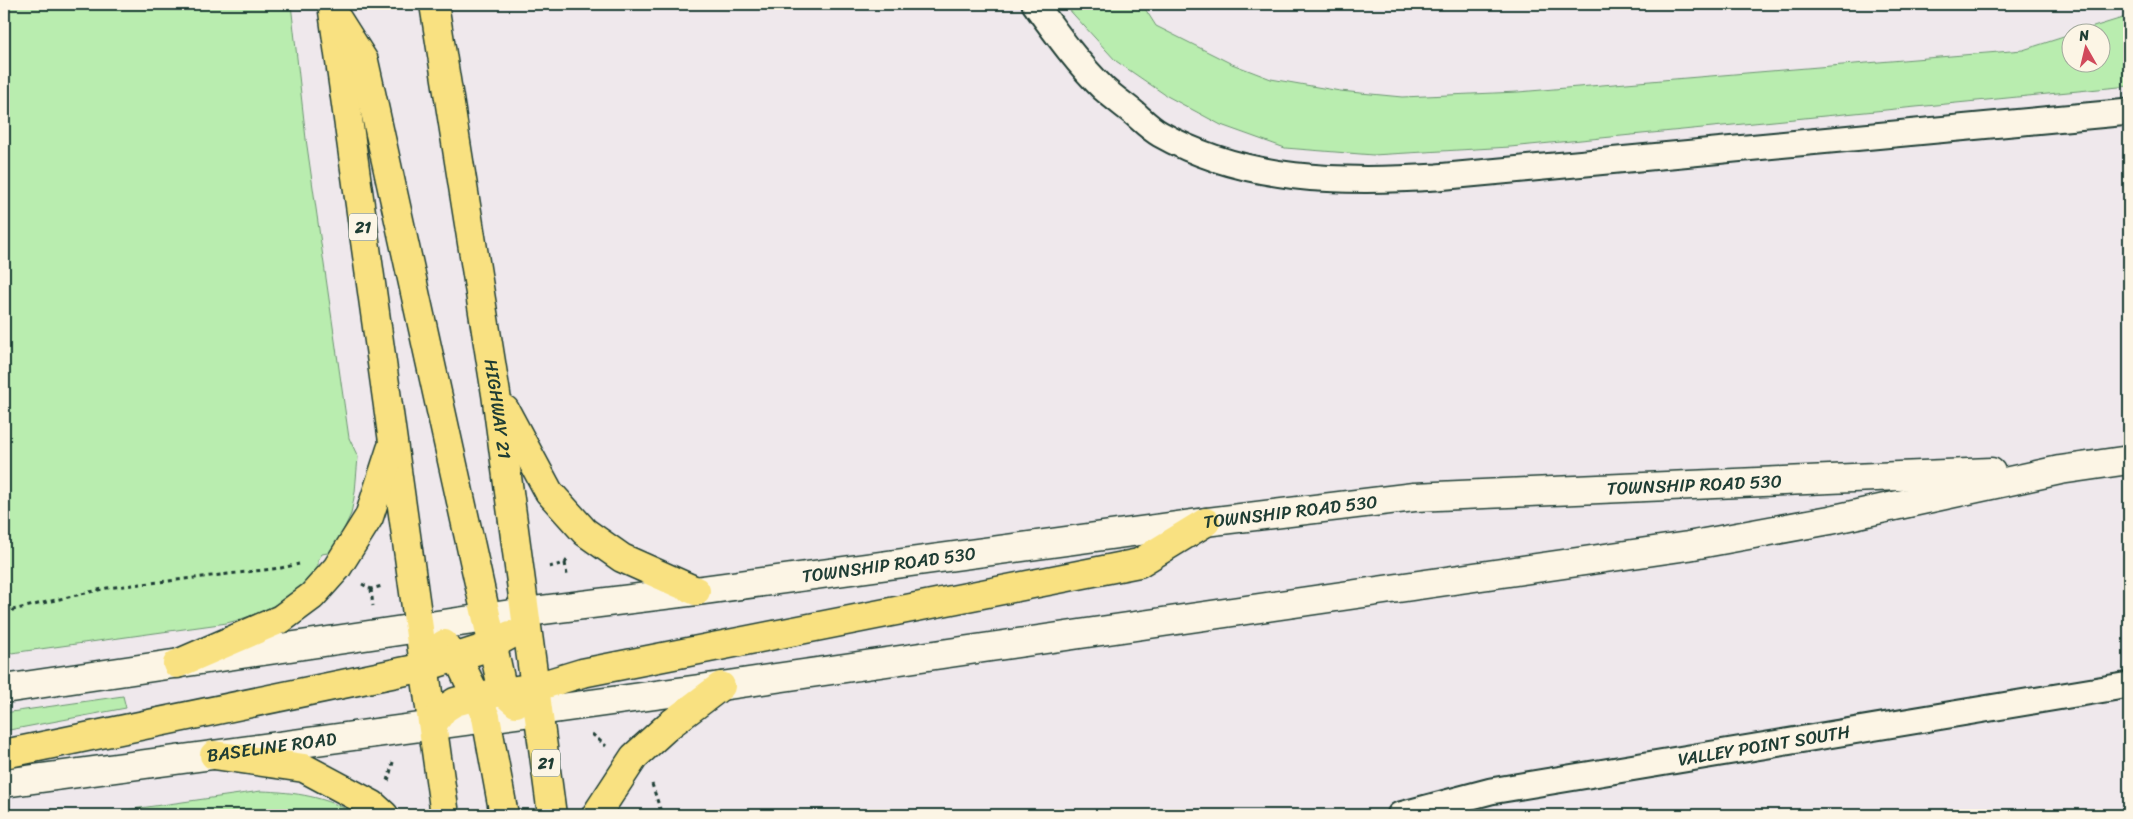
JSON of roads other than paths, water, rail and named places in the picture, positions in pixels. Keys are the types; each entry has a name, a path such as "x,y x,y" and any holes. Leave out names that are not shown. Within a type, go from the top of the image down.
{"main road":[{"name":"HIGHWAY 21","path":"434,4 496,394 552,815"},
{"path":"333,8 364,61 504,692 515,702 537,699 582,673 1139,563 1206,522"},
{"name":"21","path":"333,8 445,815"},
{"path":"496,394 549,492 585,532 622,558 696,591"},
{"path":"177,664 281,619 312,596 337,568 369,517 393,443"},
{"path":"4,754 425,667 494,644 518,630 526,612"},
{"path":"419,628 448,647 481,707 504,815"},
{"path":"596,815 634,757 668,726 721,686"},
{"path":"433,724 444,709 455,702 481,707 504,692"},
{"path":"214,755 304,768 373,804 384,815"}],"street":[{"path":"1035,4 1062,41 1104,88 1159,134 1204,154 1254,171 1317,179 1376,181 1437,177 2129,112"},
{"name":"TOWNSHIP ROAD 530","path":"537,699 721,686 1688,546 1830,520 2060,470 2129,460"},
{"name":"TOWNSHIP ROAD 530","path":"526,612 1206,522 1414,497 1875,476 2060,470"},
{"path":"4,689 526,612"},
{"name":"VALLEY POINT SOUTH","path":"1400,815 1491,791 2129,685"},
{"path":"481,707 537,699"},
{"name":"BASELINE ROAD","path":"4,783 433,724"}]}
